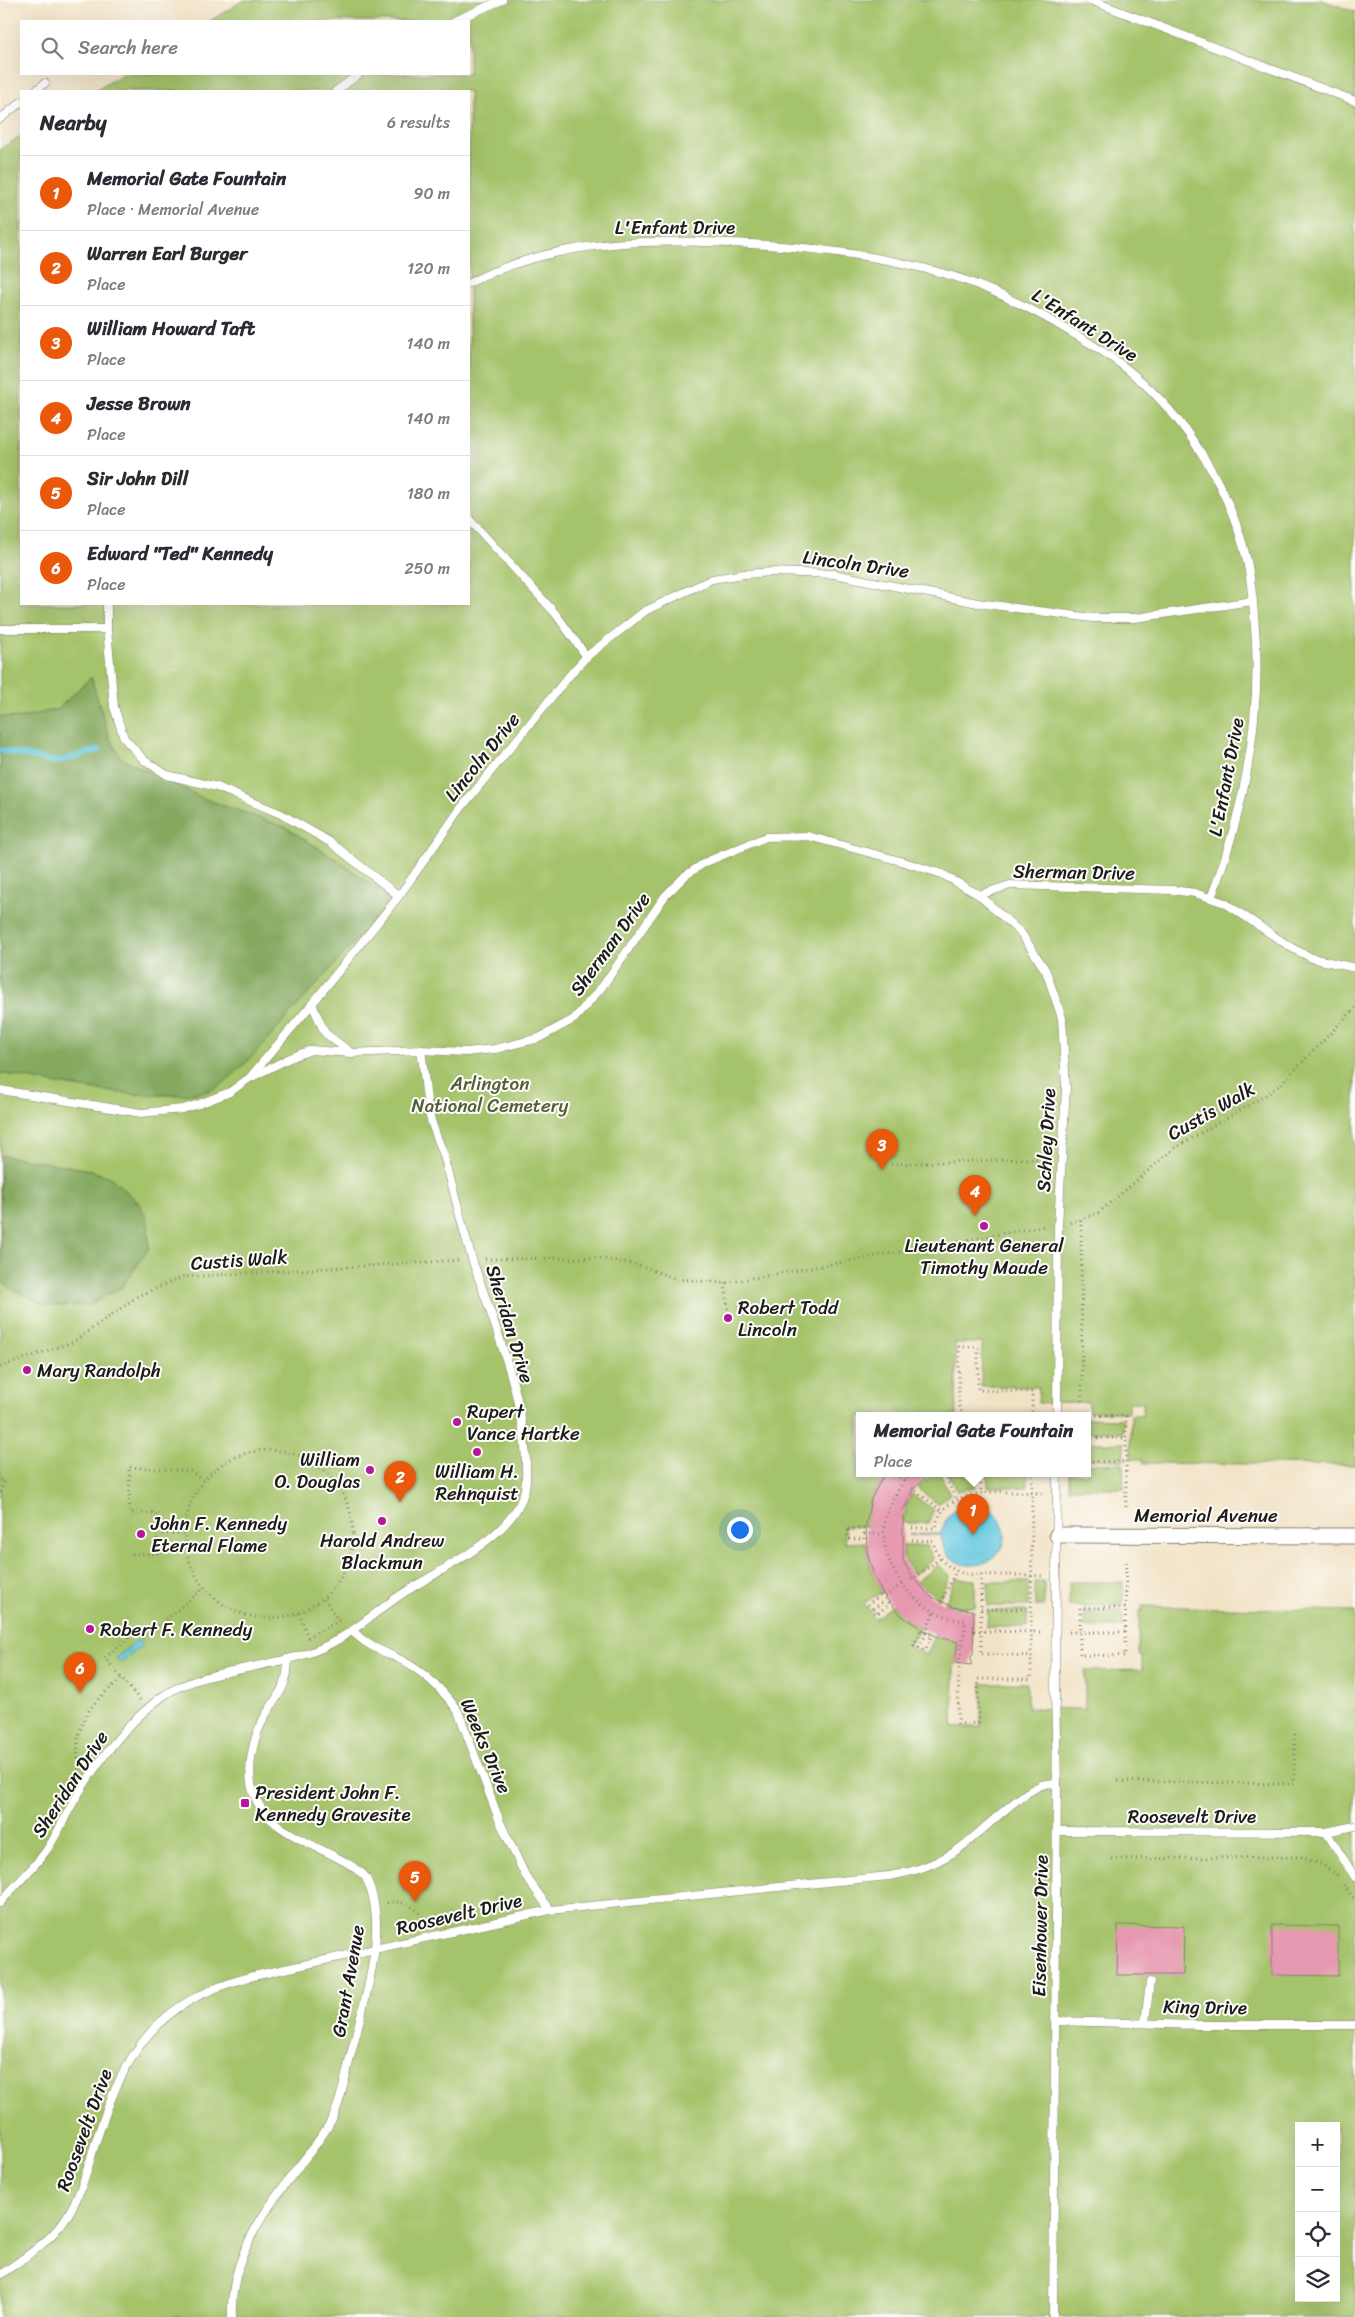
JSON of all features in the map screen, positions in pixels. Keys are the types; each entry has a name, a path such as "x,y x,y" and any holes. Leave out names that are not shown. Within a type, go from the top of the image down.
{"street":[{"name":"Memorial Avenue","path":"1057,1535 1355,1536"}],"lane":[{"path":"456,20 502,0"},
{"path":"1090,0 1355,101"},
{"path":"337,90 358,75"},
{"path":"36,90 45,83"},
{"path":"0,119 20,103"},
{"name":"L'Enfant Drive","path":"470,283 490,272 580,247 615,242 664,240 800,247 858,256 948,275 990,290 1037,312 1107,354 1157,395 1204,458 1221,491 1236,525 1247,561 1253,601 1257,675 1250,758 1242,798 1228,849 1211,898"},
{"path":"470,520 555,613 587,657"},
{"name":"Lincoln Drive","path":"248,1080 399,896 461,808 568,677 587,657 645,611 675,596 712,579 772,572 834,574 978,602 1092,618 1135,618 1253,601"},
{"path":"107,605 107,629 116,715 124,738 144,760 167,775 217,787 281,814 330,842 399,896"},
{"path":"0,629 107,629"},
{"name":"Sherman Drive","path":"0,1090 141,1113 183,1109 230,1092 248,1080 290,1058 312,1050 350,1053 422,1050 466,1052 495,1049 539,1038 574,1019 602,987 665,896 686,875 706,862 766,837 808,836 856,847 942,874 979,895 1010,885 1172,890 1195,893 1225,903 1292,948 1312,958 1355,968"},
{"name":"Schley Drive","path":"979,895 1021,933 1046,971 1062,1018 1066,1088 1058,1225 1057,1412"},
{"path":"312,1004 326,1033 350,1053"},
{"name":"Sheridan Drive","path":"0,1903 44,1854 75,1799 105,1756 148,1709 169,1692 187,1684 314,1652 339,1641 400,1596 490,1538 513,1514 524,1494 526,1461 517,1405 496,1325 473,1260 428,1110 422,1050"},
{"path":"1057,1477 1057,1535"},
{"name":"Eisenhower Drive","path":"1053,2317 1057,1831 1055,1716 1057,1535"},
{"name":"Weeks Drive","path":"353,1631 363,1642 402,1660 424,1674 446,1695 458,1710 500,1822 525,1875 550,1910"},
{"name":"Grant Avenue","path":"232,2317 231,2306 240,2264 261,2216 321,2136 334,2115 365,1998 376,1935 374,1906 366,1876 340,1858 284,1830 264,1810 253,1792 251,1771 256,1738 264,1718 288,1676 287,1659"},
{"name":"Roosevelt Drive","path":"0,2275 34,2251 63,2222 80,2191 114,2088 123,2069 148,2035 183,2004 223,1984 550,1910 890,1876 915,1871 938,1862 960,1848 1027,1792 1045,1784 1057,1784"},
{"name":"Roosevelt Drive","path":"1057,1831 1326,1832 1355,1826"},
{"path":"1326,1832 1355,1877"},
{"path":"1145,2022 1150,1982"},
{"name":"King Drive","path":"1055,2021 1200,2025 1355,2025"}],"path":[{"name":"Custis Walk","path":"1070,1223 1104,1209 1162,1157 1180,1144 1266,1095 1281,1084 1355,1008"},
{"path":"891,1164 1035,1157 1050,1158"},
{"path":"1081,1220 1082,1402"},
{"path":"488,1259 599,1258 638,1265 677,1279 725,1283 1047,1226"},
{"name":"Custis Walk","path":"0,1367 73,1342 138,1296 183,1277 473,1260"},
{"path":"725,1283 728,1309"},
{"path":"962,1412 959,1406 959,1347 978,1347 978,1390 1032,1392 1032,1412"},
{"path":"1091,1415 1126,1416 1126,1510"},
{"path":"1091,1438 1126,1438"},
{"path":"266,1449 282,1449 298,1455 314,1463 328,1474 347,1502 353,1534 350,1554 344,1571 324,1598 299,1613 275,1618 247,1615 226,1606 203,1589 188,1561 186,1520 189,1504 204,1481 212,1471 231,1458 245,1452 266,1449"},
{"path":"1091,1461 1126,1462"},
{"path":"132,1554 158,1554 157,1513 130,1513 130,1467 190,1471 204,1481"},
{"path":"899,1477 905,1481"},
{"path":"908,1477 891,1506 884,1534 888,1556 902,1584 919,1602 934,1612 966,1621 959,1664 958,1724 978,1723 978,1679 1031,1679 1032,1477"},
{"path":"945,1477 956,1499"},
{"path":"981,1477 981,1494"},
{"path":"0,1480 4,1481 0,1496"},
{"path":"912,1488 942,1511"},
{"path":"912,1528 935,1528 942,1511 956,1499 981,1494 1042,1493"},
{"path":"848,1529 864,1529 864,1534 864,1539 848,1539 848,1529"},
{"path":"157,1534 187,1533"},
{"path":"864,1534 884,1534"},
{"path":"912,1540 932,1540 940,1559 956,1571 981,1575 1042,1576"},
{"path":"911,1580 940,1559"},
{"path":"1125,1608 1080,1608 1080,1655 1125,1656 1126,1561"},
{"path":"941,1602 956,1571"},
{"path":"981,1575 981,1654 1031,1656"},
{"path":"873,1609 902,1584"},
{"path":"138,1698 106,1658 136,1632 142,1639 203,1589"},
{"path":"882,1594 885,1599 889,1604 877,1614 868,1604 882,1594"},
{"path":"299,1613 308,1637 340,1623 324,1598"},
{"path":"981,1608 1031,1608"},
{"path":"919,1648 934,1612"},
{"path":"921,1630 926,1633 932,1635 925,1650 914,1645 921,1630"},
{"path":"974,1631 1043,1632"},
{"path":"1069,1632 1125,1632"},
{"path":"81,1774 78,1747 82,1725 88,1711 100,1696 122,1679"},
{"path":"1118,1781 1294,1784 1295,1732"},
{"path":"1111,1859 1301,1857 1321,1864 1336,1874 1355,1900"},
{"path":"374,1906 395,1901 405,1904 418,1910 428,1923"}],"green space":[{"name":"Arlington National Cemetery","path":"244,0 1322,0 1355,12 1355,1465 1143,1463 1143,1459 1131,1459 1131,1415 1143,1415 1143,1402 1129,1402 1129,1412 1089,1412 1089,1402 1038,1403 1039,1387 981,1386 982,1343 955,1343 957,1412 856,1412 856,1477 882,1477 871,1499 866,1527 845,1526 845,1543 865,1542 871,1569 882,1592 864,1603 875,1619 892,1605 906,1619 920,1628 909,1647 927,1655 935,1635 958,1641 954,1670 953,1727 981,1727 982,1683 1027,1683 1027,1708 1085,1709 1085,1671 1142,1670 1142,1656 1139,1656 1139,1611 1142,1611 1142,1606 1355,1611 1355,2317 0,2317 0,149 20,137 20,605 470,605 470,90 97,90 121,75 470,75 470,20 212,20"},
{"path":"91,677 110,739 121,758 205,799 285,827 336,859 391,899 239,1070 217,1087 208,1091 185,1094 132,1094 76,1087 0,1073 0,716 19,718 58,709"},
{"path":"0,1155 85,1169 110,1177 139,1203 148,1221 149,1248 122,1287 89,1305 48,1306 11,1289 1,1280"},
{"path":"1091,1418 1123,1419 1123,1433 1091,1432"},
{"path":"1091,1443 1124,1443 1124,1460 1091,1459"},
{"path":"1123,1463 1124,1488 1069,1488 1069,1477 1091,1477 1091,1464"},
{"path":"930,1477 942,1477 950,1494 938,1504 917,1488"},
{"path":"950,1477 975,1477 975,1488 957,1491"},
{"path":"988,1477 1028,1477 1028,1487 988,1487"},
{"path":"912,1494 934,1510 928,1523 903,1523 906,1506"},
{"path":"903,1546 927,1546 934,1560 913,1575 904,1558"},
{"path":"938,1565 950,1575 939,1599 917,1581"},
{"path":"956,1578 975,1580 975,1607 957,1607 945,1603"},
{"path":"988,1582 1028,1582 1028,1606 988,1606"},
{"path":"1035,1582 1044,1582 1044,1606 1035,1606"},
{"path":"1069,1582 1123,1582 1123,1606 1069,1606"},
{"path":"988,1611 1027,1611 1027,1627 987,1627"},
{"path":"1084,1611 1123,1611 1123,1627 1084,1627"}],"water":[{"path":"973,1504 984,1506 994,1512 999,1518 1005,1533 1003,1547 995,1557 983,1563 969,1565 957,1562 946,1552 941,1535 909,1535 941,1534 945,1522 951,1513 956,1509"},
{"path":"138,1640 142,1645 121,1663 116,1658"}],"building":[{"path":"882,1477 925,1477 913,1490 903,1511 903,1560 912,1576 930,1596 953,1607 974,1611 971,1665 955,1663 958,1642 938,1637 920,1628 902,1616 885,1597 874,1577 867,1551 866,1524 871,1499"},
{"path":"1118,1925 1184,1926 1183,1975 1117,1975"},
{"path":"1272,1925 1338,1926 1338,1976 1272,1975"}],"waterway":[{"path":"0,750 56,762 99,750"}],"place":[{"name":"William Howard Taft","path":"882,1170"},
{"name":"Jesse Brown","path":"975,1216"},
{"name":"Lieutenant General Timothy Maude","path":"984,1226"},
{"name":"Robert Todd Lincoln","path":"728,1318"},
{"name":"Mary Randolph","path":"27,1370"},
{"name":"Rupert Vance Hartke","path":"457,1422"},
{"name":"William H. Rehnquist","path":"477,1452"},
{"name":"William O. Douglas","path":"370,1470"},
{"name":"Warren Earl Burger","path":"400,1502"},
{"name":"Harold Andrew Blackmun","path":"382,1521"},
{"name":"John F. Kennedy Eternal Flame","path":"141,1534"},
{"name":"Memorial Gate Fountain","path":"973,1535"},
{"name":"Robert F. Kennedy","path":"90,1629"},
{"name":"Edward \"Ted\" Kennedy","path":"80,1693"},
{"name":"President John F. Kennedy Gravesite","path":"245,1803"},
{"name":"Sir John Dill","path":"415,1902"}]}
